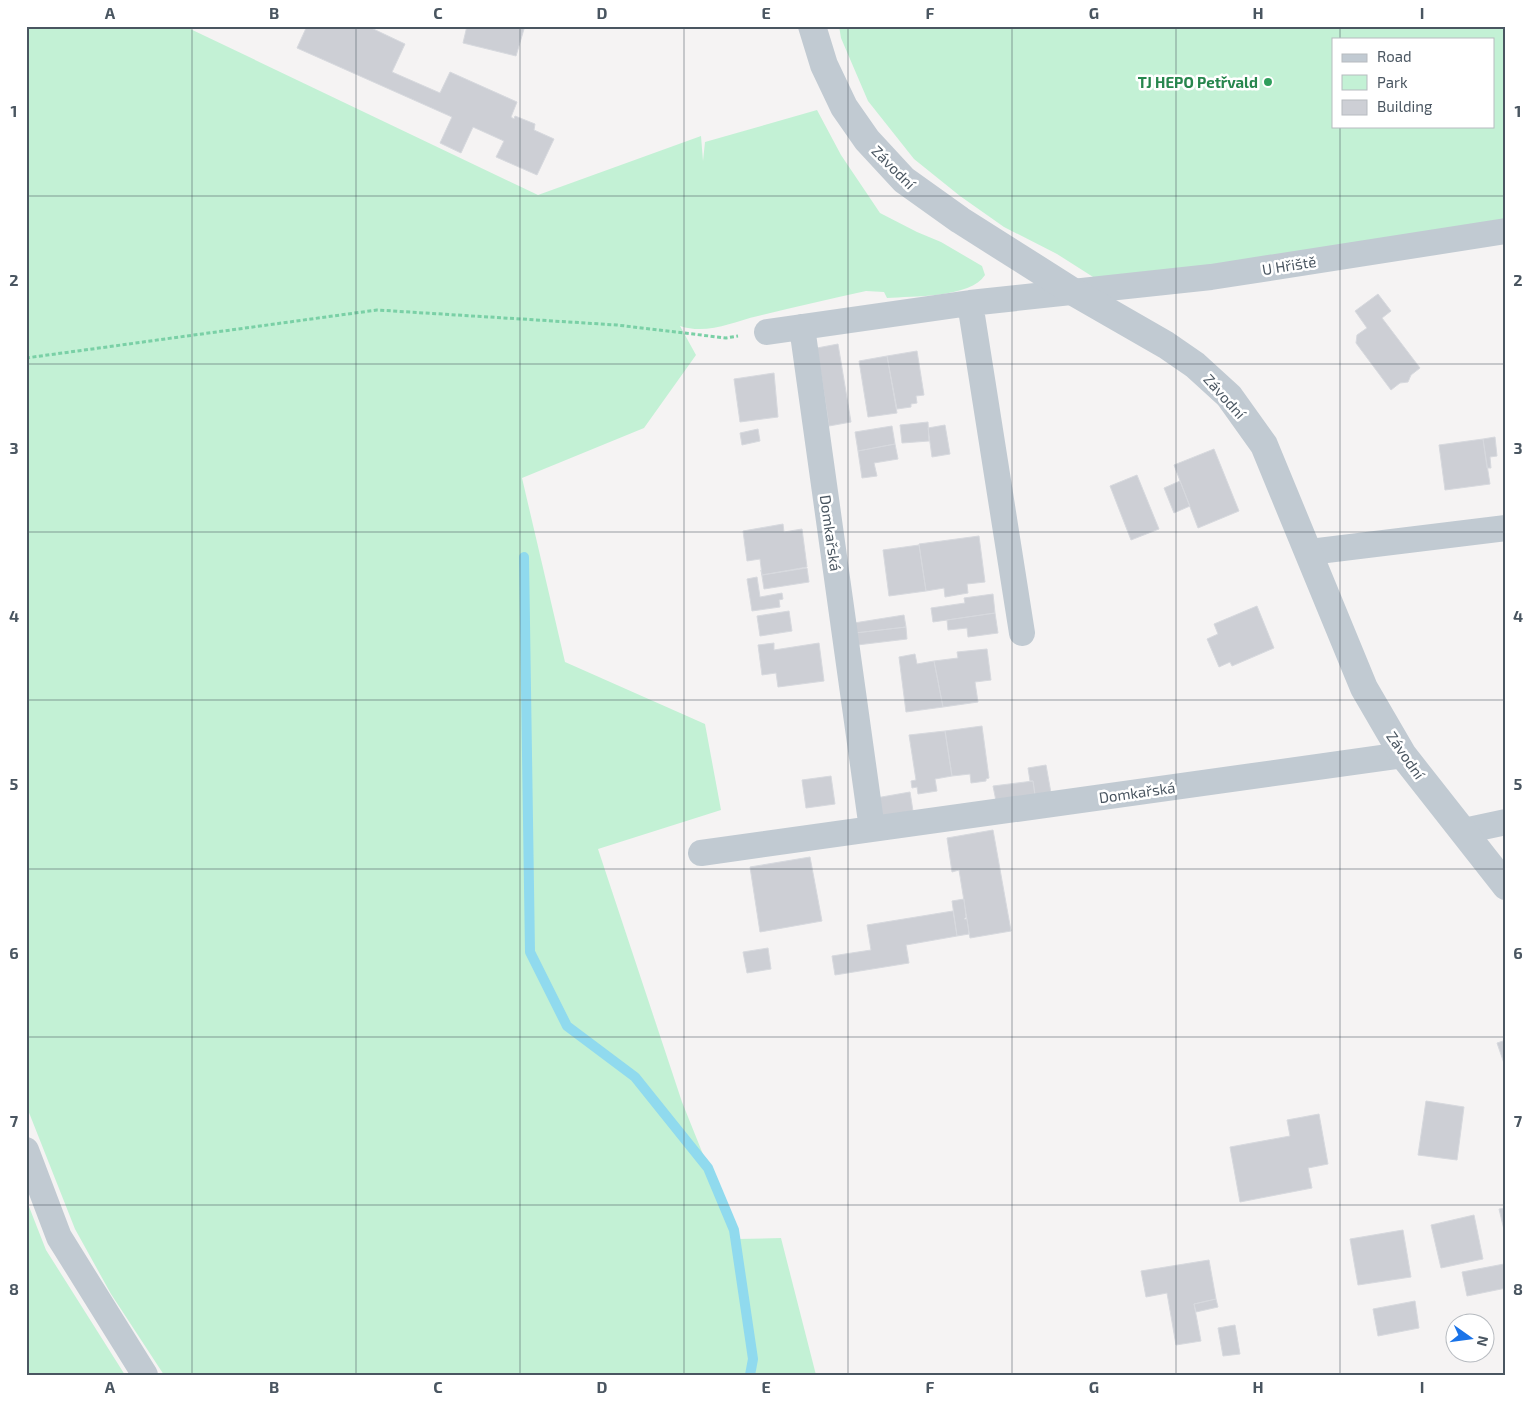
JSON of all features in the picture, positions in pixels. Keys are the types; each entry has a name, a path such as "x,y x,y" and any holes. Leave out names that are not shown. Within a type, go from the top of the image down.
{"street":[{"name":"Závodní","path":"812,26 824,65 844,107 867,140 904,180 953,215 1072,291 1166,345 1195,365 1229,396 1264,445 1310,552 1364,688 1403,754 1506,886"},
{"name":"U Hřiště","path":"767,332 970,303 1212,278 1506,231"},
{"path":"970,303 1022,633"},
{"name":"Domkařská","path":"802,327 872,829"},
{"path":"1310,552 1506,528"},
{"name":"Domkařská","path":"701,853 1403,754"},
{"path":"1464,831 1506,822"},
{"path":"26,1150 59,1237 145,1375"}],"path":[{"path":"26,358 377,310 617,325 726,338 767,332"}],"green space":[{"path":"26,26 184,26 538,195 701,136 703,161 705,142 817,110 841,155 880,213 941,242 982,266 985,275 978,283 954,292 887,298 884,292 866,291 719,327 700,329 680,326 696,355 644,428 522,478 565,662 705,724 721,810 598,849 682,1102 737,1239 781,1238 816,1375 164,1375 111,1294 75,1229 26,1105"},
{"path":"839,26 1506,26 1506,222 1101,282 1057,254 1004,227 960,196 914,159 868,101 841,38"},
{"path":"26,1199 46,1250 125,1375 26,1375"}],"building":[{"path":"307,26 367,26 405,44 392,72 440,93 450,72 517,102 511,117 514,119 515,116 535,124 534,130 554,139 537,175 496,157 504,141 473,127 461,153 440,143 452,117 297,48"},
{"path":"467,26 513,26 524,29 516,56 463,43"},
{"path":"1378,294 1391,311 1382,318 1420,368 1411,375 1408,382 1400,383 1391,390 1356,343 1357,335 1367,328 1355,311"},
{"path":"838,344 851,422 829,426 817,348"},
{"path":"917,351 924,395 916,396 917,403 911,404 911,407 897,409 887,356"},
{"path":"887,356 897,413 868,417 859,361"},
{"path":"774,373 778,417 740,422 734,379"},
{"path":"928,422 929,441 902,443 900,425"},
{"path":"945,425 950,454 932,457 928,428"},
{"path":"892,426 895,444 858,451 855,432"},
{"path":"758,429 760,441 742,445 740,433"},
{"path":"1495,437 1497,456 1490,457 1491,468 1487,468 1483,439"},
{"path":"1483,439 1490,484 1445,490 1439,445"},
{"path":"895,444 898,459 874,463 877,476 862,478 858,451"},
{"path":"1214,449 1239,511 1198,528 1174,465"},
{"path":"1137,475 1159,529 1131,540 1110,486"},
{"path":"1180,481 1190,506 1174,513 1164,488"},
{"path":"783,524 784,532 802,529 807,567 762,575 760,559 747,561 743,531"},
{"path":"979,536 985,582 967,584 968,593 945,597 944,588 926,591 919,544"},
{"path":"919,545 926,591 889,596 883,550"},
{"path":"807,568 809,582 764,589 761,570 762,575"},
{"path":"757,577 760,597 782,593 783,599 779,600 780,607 752,611 747,579"},
{"path":"993,594 995,613 933,622 931,608 965,603 964,598"},
{"path":"1257,606 1274,648 1232,666 1230,662 1219,667 1207,639 1218,634 1214,624"},
{"path":"789,611 792,631 760,636 757,616"},
{"path":"995,613 998,633 968,637 967,628 948,630 947,620"},
{"path":"904,615 906,627 855,633 854,623"},
{"path":"906,627 907,639 857,645 855,633"},
{"path":"774,643 774,650 819,643 824,681 778,687 776,673 762,675 758,645"},
{"path":"987,649 991,680 975,682 978,702 943,707 934,661 958,658 957,652"},
{"path":"915,654 917,664 934,661 943,707 906,712 899,657"},
{"path":"982,726 989,778 986,781 971,783 970,774 952,776 945,731"},
{"path":"945,731 952,776 935,779 937,791 918,794 917,787 912,788 911,781 916,780 909,735"},
{"path":"1046,765 1051,793 1035,795 1033,781 1030,781 1028,768"},
{"path":"831,776 835,804 806,808 802,780"},
{"path":"1033,781 1035,795 996,801 993,786"},
{"path":"910,792 913,811 879,817 876,798"},
{"path":"993,830 1011,931 970,938 959,870 952,872 947,838"},
{"path":"810,857 822,921 760,932 750,867"},
{"path":"964,899 966,917 964,919 967,919 969,934 957,936 952,901"},
{"path":"953,911 957,936 906,945 909,963 835,975 832,956 871,950 867,925"},
{"path":"768,948 771,969 747,973 743,952"},
{"path":"1506,1040 1506,1069 1497,1043"},
{"path":"1426,1101 1464,1107 1457,1160 1418,1155"},
{"path":"1319,1114 1328,1164 1308,1168 1312,1188 1240,1202 1230,1147 1290,1136 1287,1120"},
{"path":"1506,1208 1506,1234 1505,1234 1499,1209"},
{"path":"1474,1215 1483,1259 1441,1268 1431,1225"},
{"path":"1403,1230 1411,1277 1358,1285 1350,1239"},
{"path":"1209,1260 1216,1299 1194,1304 1201,1341 1176,1345 1167,1293 1146,1297 1141,1271"},
{"path":"1504,1264 1506,1288 1467,1296 1462,1272"},
{"path":"1216,1299 1218,1307 1196,1312 1194,1304"},
{"path":"1415,1301 1419,1328 1378,1336 1373,1309"},
{"path":"1235,1325 1240,1354 1223,1356 1218,1328"}],"waterway":[{"path":"524,557 530,952 567,1026 635,1077 708,1168 734,1230 753,1359 750,1375"}],"place":[{"name":"TJ HEPO Petřvald","path":"1268,82"}]}
